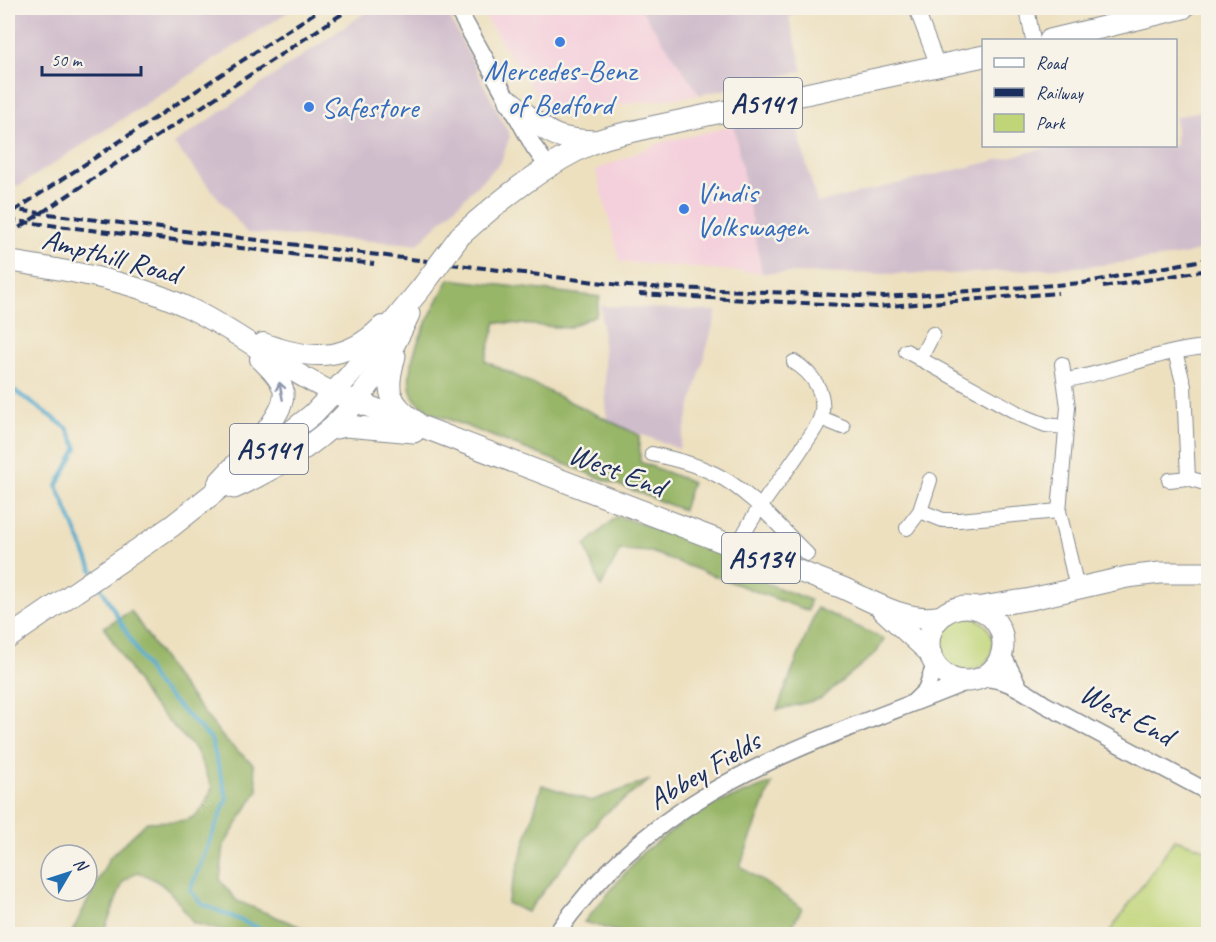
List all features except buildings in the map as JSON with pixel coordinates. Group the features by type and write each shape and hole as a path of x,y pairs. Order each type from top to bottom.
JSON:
{"main road":[{"path":"1054,39 1183,8"},
{"name":"A5141","path":"8,638 122,562 313,414 334,393 422,287 460,236 500,200 549,168 598,141 651,127 982,56"},
{"path":"510,101 543,130 559,137 598,141"},
{"name":"Ampthill Road","path":"8,261 123,284 186,306 230,330 300,376 334,393"},
{"path":"201,503 296,455 331,429 374,379 422,287"},
{"name":"Ampthill Road","path":"230,330 294,354 324,356 358,346 368,340 422,287"},
{"path":"403,327 388,386 396,408 433,432"},
{"path":"201,503 276,418 284,398 277,377 230,330"},
{"name":"West End","path":"334,393 355,403 843,588 878,605 921,618 942,616"},
{"path":"331,429 346,426 433,432"},
{"name":"A5134","path":"942,616 962,607 976,608 1031,600 1077,588 1146,575 1209,573"},
{"name":"A5134","path":"933,659 949,677 973,680 993,668 1009,618 1031,600"},
{"name":"West End","path":"878,605 933,659"},
{"path":"976,608 989,615 1001,644"},
{"path":"933,659 930,634 942,616"}],"street":[{"path":"457,8 534,147 549,168"},
{"path":"916,8 938,66"},
{"path":"1027,8 1033,39"},
{"path":"920,358 933,334"},
{"path":"1066,380 1101,374 1175,352 1209,347"},
{"path":"906,351 1023,416 1046,425 1065,428"},
{"path":"1175,352 1184,386 1188,478"},
{"path":"738,549 759,509 782,480 821,418 822,405 815,381 806,370 794,362"},
{"path":"1062,364 1068,407 1059,511 1077,588"},
{"path":"821,418 843,427"},
{"path":"652,454 685,462 716,475 738,489 807,554"},
{"path":"1169,480 1188,478 1208,484"},
{"path":"907,528 920,511 930,480"},
{"path":"920,511 943,520 959,520 1059,511"},
{"name":"West End","path":"1001,644 1019,687"},
{"path":"915,702 926,690 933,659"},
{"name":"West End","path":"973,680 994,678 1019,687 1044,704 1209,792"},
{"name":"Abbey Fields","path":"556,934 583,899 624,856 658,826 707,793 767,761 973,680"}],"shaded area":[{"path":"8,8 294,8 19,186 8,184"},
{"path":"372,8 445,8 510,136 501,162 418,244 247,233 174,144"},
{"path":"479,8 640,8 700,95 561,112 537,96"},
{"path":"640,8 802,8 789,18 803,71 700,95"},
{"path":"1208,109 1208,248 1184,255 1094,266 950,274 762,273 734,126 793,113 817,203 1052,147 1177,147 1177,117"},
{"path":"734,126 762,273 620,262 596,170 663,142"},
{"path":"601,306 717,311 679,449 607,421"}],"green space":[{"path":"449,279 600,297 596,315 568,328 496,322 485,361 639,435 640,462 692,482 683,510 430,412 418,403 413,396 410,384 410,369 414,353"},
{"path":"617,516 720,550 727,568 810,600 808,611 651,552 620,550 601,587 585,545"},
{"path":"817,608 884,639 877,652 820,699 777,710"},
{"path":"131,611 176,678 226,741 253,764 258,790 224,845 220,880 237,901 318,934 235,934 193,923 170,892 156,881 137,872 123,882 103,934 71,934 87,903 99,903 99,879 110,857 147,822 180,821 195,816 202,809 212,787 196,750 149,701 104,627"},
{"path":"966,617 976,619 985,625 991,634 993,644 991,654 985,663 976,669 966,671 956,669 947,663 941,654 939,644 941,634 947,625 956,619"},
{"path":"650,780 602,816 527,912 507,903 542,785 591,801"},
{"path":"772,783 740,866 802,908 788,934 626,934 584,922 642,853 702,809"},
{"path":"1175,839 1208,850 1208,934 1108,934"}],"waterway":[{"path":"8,386 67,428 77,448 57,486 93,572"},
{"path":"99,584 156,684 211,739 227,798 190,890 202,904 273,934"}],"railway":[{"path":"14,211 322,8"},
{"path":"8,235 351,8"},
{"path":"8,209 628,286 884,297 1083,283 1208,259"},
{"path":"8,220 374,264"},
{"path":"1103,287 1208,270"},
{"path":"639,294 876,307 1058,293"}],"place":[{"name":"Mercedes-Benz of Bedford","path":"560,42"},
{"name":"Safestore","path":"309,107"},
{"name":"Vindis Volkswagen","path":"684,209"}]}
